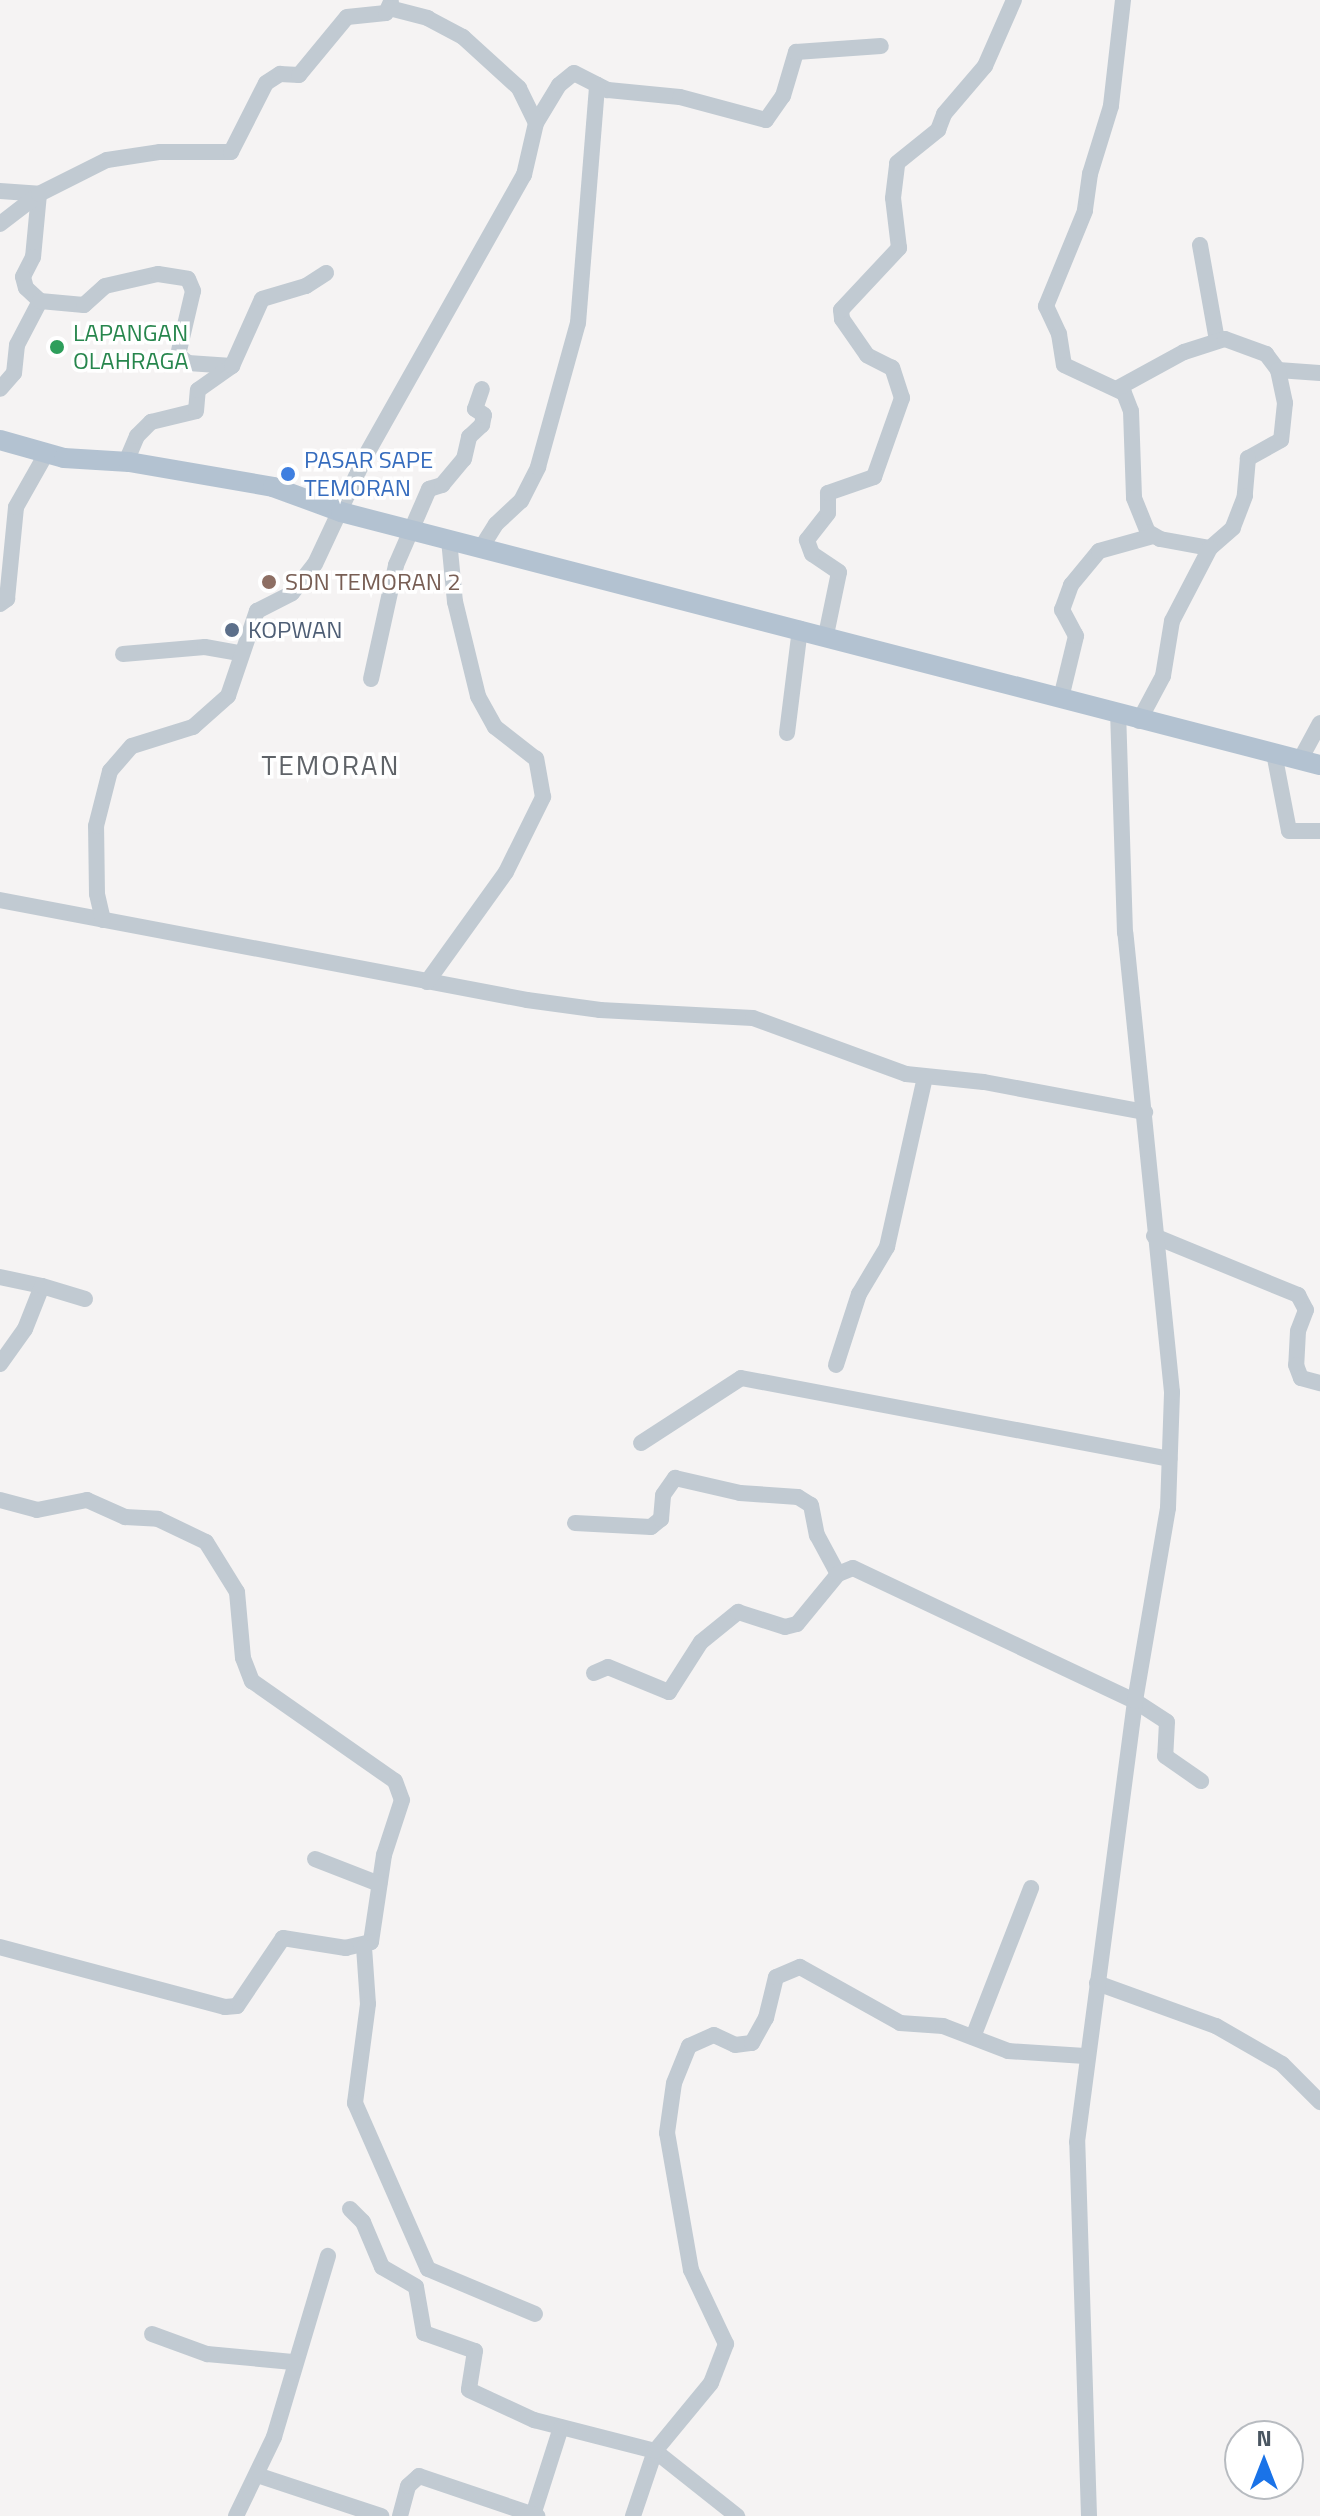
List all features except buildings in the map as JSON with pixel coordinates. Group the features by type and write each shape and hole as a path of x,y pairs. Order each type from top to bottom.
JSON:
{"main road":[{"path":"0,440 46,454 126,462 249,481 341,512 826,635 1139,721 1320,765"}],"street":[{"path":"826,635 839,572 812,554 807,540 828,513 828,493 874,477 902,398 892,368 867,355 842,319 841,310 899,248 894,218 897,163 938,130 944,114 985,66 1014,0"},
{"path":"1123,0 1111,106 1090,174 1085,211 1046,299 1064,365 1118,388 1131,411 1136,507 1153,536"},
{"path":"0,224 39,194 117,157 231,152 266,83 280,74 299,75 347,17 379,16 390,4 441,24 486,53 519,88 536,123"},
{"path":"103,920 97,894 96,826 110,771 132,746 183,732 215,711 228,696 239,653 257,611 287,596 306,579 366,455 524,175 536,123 568,76 581,75 597,85 680,97 766,120 783,96 796,52 881,46"},
{"path":"481,548 496,524 521,501 538,467 578,323 597,85"},
{"path":"0,191 39,194"},
{"path":"39,194 33,257 23,277 26,288 40,301 84,305 105,286 158,274 188,279 193,291 178,355 188,363 232,366"},
{"path":"1200,245 1217,340"},
{"path":"126,462 143,429 165,416 196,411 201,385 232,366 262,299 296,290 326,273"},
{"path":"0,389 14,373 17,345 40,301"},
{"path":"1118,388 1217,340 1255,347 1278,370 1285,403 1281,440 1248,458 1236,520 1210,548 1172,621 1163,676 1139,721"},
{"path":"1278,370 1320,373"},
{"path":"371,679 381,617 410,530 429,489 450,476 464,459 469,437 482,425 484,415 475,409 482,389"},
{"path":"0,604 7,599 16,507 46,454"},
{"path":"1061,698 1076,636 1062,610 1071,585 1099,551 1153,536 1210,548"},
{"path":"427,982 506,872 535,821 544,786 536,759 495,727 478,696 455,602 449,540"},
{"path":"787,733 800,629"},
{"path":"123,654 205,647 239,653"},
{"path":"1089,2516 1076,2191 1085,2056 1135,1701 1168,1508 1171,1344 1154,1236 1145,1112 1125,933 1118,715"},
{"path":"1300,760 1320,723"},
{"path":"1274,753 1289,831 1320,831"},
{"path":"0,900 427,982 587,1009 753,1018 867,1063 925,1077 984,1082 1145,1112"},
{"path":"836,1365 859,1294 887,1247 925,1077"},
{"path":"1154,1236 1298,1295 1306,1310 1298,1331 1296,1365 1301,1378 1320,1383"},
{"path":"0,1277 85,1299"},
{"path":"0,1364 25,1329 42,1286"},
{"path":"641,1443 741,1378 1169,1459"},
{"path":"575,1523 651,1527 661,1519 663,1495 675,1478 740,1493 798,1497 811,1505 824,1551 838,1574"},
{"path":"0,1500 37,1510 87,1500 125,1517 158,1519 206,1542 237,1592 243,1658 252,1681 401,1787 402,1800 379,1884 376,1930 364,1947 368,2004 355,2103 428,2269 535,2314"},
{"path":"594,1673 608,1667 669,1692 701,1642 738,1612 785,1627 797,1624 838,1574 853,1568 867,1571 1135,1701 1167,1722 1165,1756 1201,1781"},
{"path":"315,1859 379,1884"},
{"path":"973,2037 1031,1888"},
{"path":"0,1947 231,2008 248,1994 283,1938 364,1947"},
{"path":"633,2516 655,2451 711,2383 726,2344 691,2270 667,2133 674,2083 689,2046 714,2035 735,2045 752,2043 766,2018 776,1977 800,1967 900,2023 943,2026 1008,2051 1085,2056"},
{"path":"1097,1983 1216,2026 1282,2064 1320,2102"},
{"path":"350,2209 363,2222 382,2267 416,2287 424,2333 475,2351 469,2390 561,2427 655,2451 737,2516"},
{"path":"236,2516 274,2437 293,2362 328,2256"},
{"path":"152,2334 207,2354 293,2362"},
{"path":"400,2516 408,2486 419,2476 535,2515 561,2427"},
{"path":"257,2475 381,2516"}],"place":[{"name":"LAPANGAN OLAHRAGA","path":"57,347"},
{"name":"PASAR SAPE TEMORAN","path":"288,474"},
{"name":"SDN TEMORAN 2","path":"269,582"},
{"name":"KOPWAN","path":"232,630"}],"district":[{"name":"TEMORAN","path":"331,765"}]}
